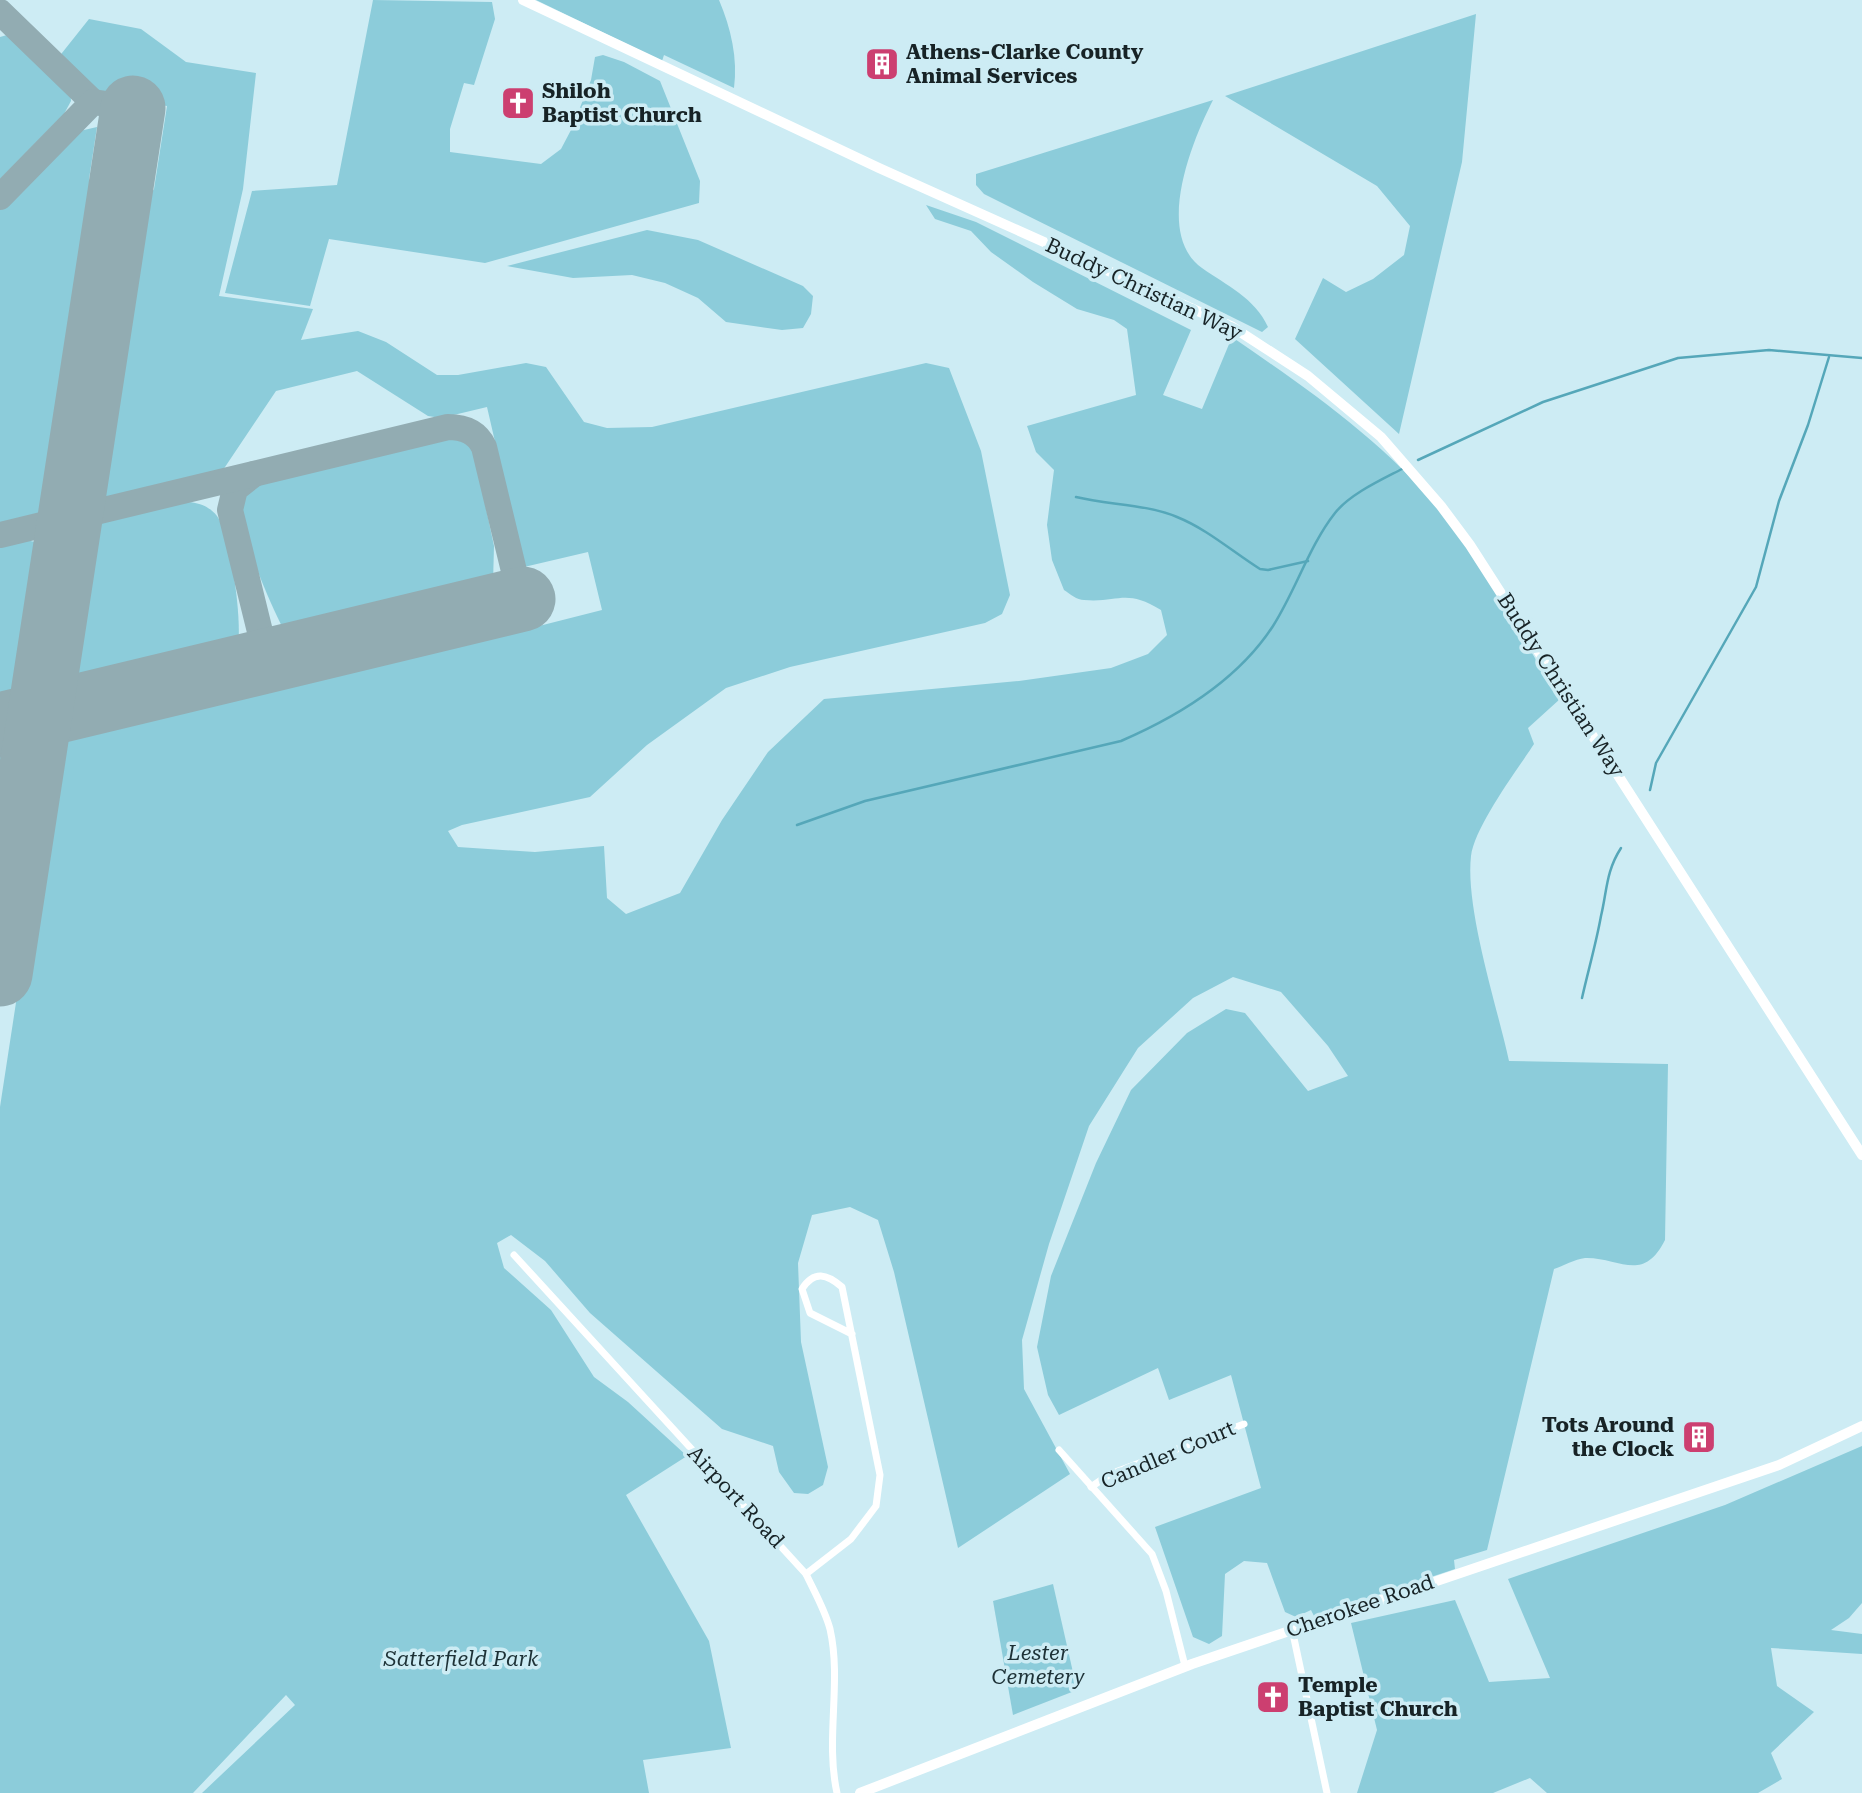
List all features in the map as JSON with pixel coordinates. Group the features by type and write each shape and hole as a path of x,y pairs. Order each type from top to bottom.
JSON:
{"street":[{"name":"Buddy Christian Way","path":"523,0 879,168 1231,326 1308,376 1344,404 1411,470 1470,545 1862,1155"},
{"name":"Airport Road","path":"514,1255 806,1574 829,1627 833,1652 832,1729 837,1793"},
{"path":"806,1574 851,1539 876,1506 880,1475 852,1335 842,1287 831,1277 820,1274 808,1279 802,1289 810,1313 852,1335"},
{"name":"Candler Court","path":"1091,1487 1110,1474 1244,1424"},
{"name":"Cherokee Road","path":"860,1793 1185,1666 1770,1469 1812,1453 1862,1426"},
{"path":"1059,1450 1152,1554 1166,1591 1185,1666"},
{"path":"1292,1629 1327,1793"}],"green space":[{"path":"373,0 492,2 495,19 474,85 464,83 450,129 450,152 541,164 561,149 591,80 595,57 603,55 624,62 660,81 700,181 699,203 485,263 329,239 310,306 225,293 252,191 337,185"},
{"path":"536,0 719,0 732,44 734,88 664,55 662,61"},
{"path":"1476,14 1462,162 1399,434 1295,339 1323,278 1346,292 1373,279 1404,255 1410,226 1377,186 1225,96"},
{"name":"Satterfield Park","path":"89,19 141,29 186,62 256,73 243,189 219,296 313,309 301,340 358,331 386,342 437,375 458,375 526,363 546,367 584,422 607,428 652,427 926,363 949,368 981,451 1010,595 1002,614 985,623 790,667 726,688 647,745 590,797 462,825 448,831 458,847 535,852 604,846 607,898 626,914 680,893 722,820 768,752 824,699 1019,681 1111,668 1148,654 1167,635 1161,610 1149,603 1130,598 1081,600 1064,590 1052,560 1047,525 1054,470 1036,452 1027,426 1136,395 1127,329 1114,320 1077,309 1033,282 991,252 971,231 935,219 926,205 976,222 1191,330 1163,395 1202,409 1232,337 1322,400 1378,447 1430,498 1481,568 1560,699 1528,728 1534,744 1488,814 1471,856 1470,878 1477,930 1509,1061 1668,1064 1665,1240 1657,1253 1639,1265 1585,1258 1554,1269 1487,1550 1454,1560 1455,1569 1314,1616 1311,1610 1296,1617 1285,1612 1267,1563 1244,1561 1225,1574 1222,1636 1209,1644 1193,1637 1155,1527 1261,1488 1231,1375 1169,1400 1158,1368 1059,1415 1048,1395 1037,1347 1051,1276 1096,1163 1131,1090 1187,1033 1226,1009 1245,1013 1308,1091 1348,1076 1328,1046 1281,992 1233,977 1193,998 1138,1048 1089,1126 1049,1244 1022,1340 1024,1389 1070,1474 958,1548 894,1272 878,1220 850,1207 812,1215 798,1263 801,1342 828,1467 823,1485 808,1494 794,1493 779,1472 773,1446 722,1429 590,1313 545,1261 511,1235 497,1243 504,1268 551,1310 594,1377 628,1402 687,1456 626,1495 709,1641 731,1748 643,1760 649,1793 202,1793 295,1705 286,1695 193,1793 0,1793 0,1107 57,735 537,619 539,626 602,610 588,552 524,567 487,407 441,418 428,416 357,371 276,391 223,470 105,500 95,497 139,214 154,189 167,106 97,95 58,58"},
{"path":"7,35 31,48 56,72 68,87 71,101 64,114 0,179 0,37"},
{"path":"1213,100 1188,162 1179,211 1181,233 1188,253 1202,268 1256,308 1268,327 1262,332 984,194 976,185 976,174"},
{"path":"97,127 89,179 97,201 51,505 45,514 0,524 0,205 71,133"},
{"path":"647,230 698,240 803,286 813,296 811,314 803,328 782,330 726,322 698,298 665,283 632,275 573,278 507,266"},
{"path":"450,438 466,441 475,456 494,546 493,583 286,634 264,588 249,547 241,512 241,500 245,493 256,485"},
{"path":"188,502 211,510 222,526 234,578 238,645 65,688 90,526"},
{"path":"26,540 43,548 18,699 0,703 0,546"},
{"path":"11,748 0,818 0,750"},
{"path":"1862,1446 1862,1603 1849,1618 1831,1630 1862,1634 1862,1654 1771,1648 1777,1686 1814,1712 1771,1753 1782,1779 1758,1793 1547,1793 1530,1778 1493,1793 1357,1793 1377,1730 1351,1623 1455,1600 1489,1682 1550,1678 1508,1579 1725,1505"},
{"name":"Lester Cemetery","path":"1053,1584 1077,1690 1013,1715 993,1601"}],"waterway":[{"path":"1418,460 1543,402 1678,358 1769,350 1862,358"},
{"path":"1650,790 1656,763 1756,587 1779,501 1808,425 1829,357"},
{"path":"797,825 865,801 1121,741 1185,708 1225,680 1259,645 1281,612 1326,526 1341,506 1402,469"},
{"path":"1076,497 1153,510 1177,517 1209,534 1260,569 1268,570 1308,561"},
{"path":"1582,998 1610,873 1621,848"}],"taxiway":[{"path":"0,12 93,102"},
{"path":"0,197 93,102 133,108"},
{"path":"0,535 454,427 474,434 484,447 521,600"},
{"path":"254,474 235,489 230,510 267,660"}],"runway":[{"path":"0,974 133,108"},
{"path":"0,725 523,599"}],"place":[{"name":"Athens-Clarke County Animal Services","path":"882,64"},
{"name":"Shiloh Baptist Church","path":"518,103"},
{"name":"Tots Around the Clock","path":"1699,1437"},
{"name":"Temple Baptist Church","path":"1273,1697"}]}
